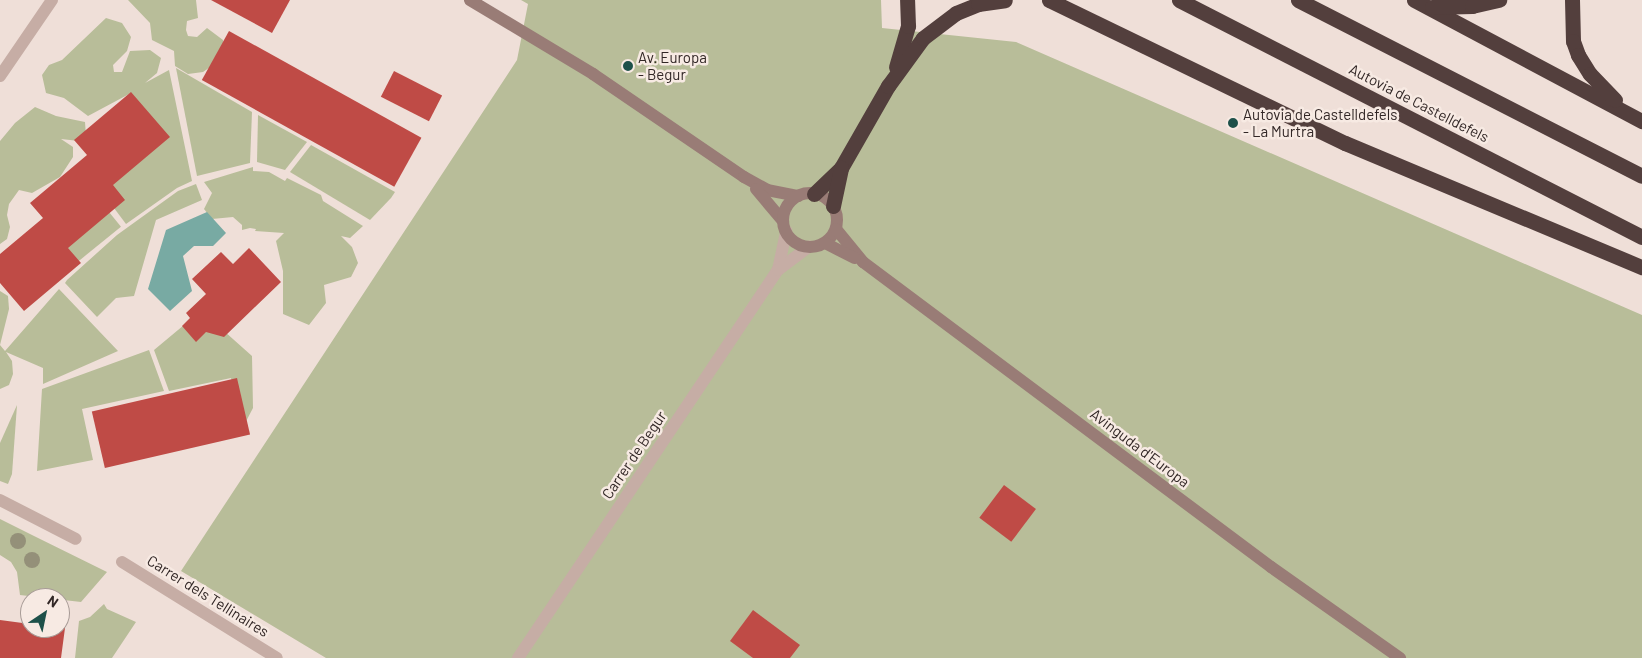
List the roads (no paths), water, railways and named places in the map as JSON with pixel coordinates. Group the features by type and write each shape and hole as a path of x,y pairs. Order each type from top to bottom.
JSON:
{"highway":[{"path":"888,86 908,26 907,0"},
{"path":"833,206 842,168 888,86 923,38 941,24 978,4 1005,0"},
{"path":"1049,0 1345,143 1642,267"},
{"name":"Autovia de Castelldefels","path":"1179,0 1642,237"},
{"path":"1298,0 1642,176"},
{"path":"1421,3 1472,6 1499,0"},
{"path":"1572,0 1573,41 1578,55 1606,92 1639,119"},
{"path":"1421,3 1639,119"},
{"path":"814,194 842,168"}],"street":[{"path":"0,76 52,0"},
{"path":"470,0 593,74 744,177 767,190 798,196 814,194 824,197 833,206 836,229 825,243 809,248 795,243 784,226 744,177"},
{"path":"784,226 788,206 798,196"},
{"name":"Carrer de Begur","path":"778,270 784,226"},
{"name":"Avinguda d'Europa","path":"836,229 863,262"},
{"name":"Avinguda d'Europa","path":"825,243 863,262 1271,567 1400,658"},
{"name":"Carrer de Begur","path":"518,658 778,270 809,248"},
{"path":"0,500 76,539"},
{"name":"Carrer dels Tellinaires","path":"122,562 277,658"}],"water":[{"path":"207,212 226,233 213,246 194,246 183,256 192,291 170,311 148,289 166,230"}],"place":[{"name":"Av. Europa - Begur","path":"628,66"},
{"name":"Autovia de Castelldefels - La Murtra","path":"1233,123"}]}
